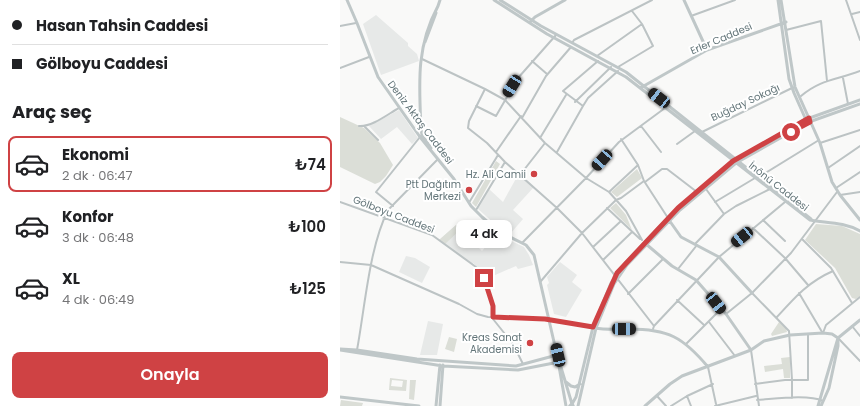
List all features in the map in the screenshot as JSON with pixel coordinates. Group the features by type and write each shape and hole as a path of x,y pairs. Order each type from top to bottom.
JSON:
{"street":[{"name":"Deniz Aktaş Caddesi","path":"346,0 357,23 369,57 382,84 420,137 432,150 476,210 498,231 523,242"},
{"path":"432,150 422,135 420,116 420,59 422,49 432,28 440,0"},
{"path":"494,0 505,5 556,37 618,69 702,132 736,161"},
{"path":"500,0 505,5"},
{"path":"505,5 510,0"},
{"path":"532,21 535,17 565,0"},
{"path":"496,152 521,117 547,74 572,45 574,40 652,0"},
{"path":"684,0 707,50"},
{"path":"691,16 735,0"},
{"path":"780,0 784,23 787,65 793,87 819,141 837,192 860,220"},
{"path":"846,0 860,40"},
{"path":"557,152 588,98 618,69 653,46 642,24 632,11"},
{"path":"852,14 860,12"},
{"path":"519,14 532,21 540,28"},
{"path":"786,30 821,21 828,81"},
{"path":"340,26 357,23"},
{"path":"784,23 793,87"},
{"name":"Erler Caddesi","path":"642,87 707,50 784,23"},
{"path":"583,106 575,102 563,91 599,58 642,24"},
{"path":"476,106 496,116 518,78 532,61 556,37"},
{"path":"340,68 369,57"},
{"path":"599,58 611,67 618,69"},
{"path":"420,59 485,89 505,100 531,130 545,143 586,178 609,192 626,211 644,242"},
{"path":"532,61 547,74"},
{"path":"575,102 611,67"},
{"path":"801,96 811,88 860,71"},
{"path":"843,78 848,104"},
{"name":"Buğday Sokağı","path":"702,132 793,87"},
{"path":"485,89 467,126 557,208 582,233 653,328"},
{"path":"540,138 567,94"},
{"path":"669,220 697,192 736,161 808,120 860,100"},
{"path":"808,120 860,104"},
{"path":"566,406 558,355 534,255 523,242 586,178 621,139 641,126 666,106"},
{"name":"İnönü Caddesi","path":"666,106 695,131 759,177 814,221"},
{"path":"360,126 364,126 399,108"},
{"path":"411,124 418,125 420,116"},
{"path":"364,126 378,140"},
{"path":"641,126 661,152"},
{"path":"759,177 819,141 860,130"},
{"path":"677,144 695,131"},
{"path":"393,206 376,192 420,137"},
{"path":"621,139 638,165 644,182 681,237 719,257 787,327 790,335 792,398"},
{"path":"520,175 545,143"},
{"path":"828,168 860,146"},
{"path":"470,201 498,155"},
{"path":"357,352 372,265 384,219 393,206 438,159"},
{"path":"572,405 580,384 595,328 616,278 644,242 736,161"},
{"name":"İnönü Caddesi","path":"736,161 786,202 810,220 814,221"},
{"path":"476,210 505,162"},
{"path":"609,192 638,165"},
{"path":"540,282 582,233 616,200 662,169 667,169 697,192"},
{"path":"726,314 752,292 785,258 802,239 837,192 860,172"},
{"path":"715,202 755,178"},
{"path":"706,189 724,214"},
{"path":"677,270 696,244 724,214 736,206 770,189"},
{"path":"837,192 860,192"},
{"name":"Gölboyu Caddesi","path":"340,202 432,235 476,267 484,278 493,306 493,317"},
{"path":"653,328 677,300 719,257 786,202"},
{"path":"608,208 632,232 663,259 677,270 696,280 726,314 751,350 754,384 759,406"},
{"path":"763,220 785,241"},
{"path":"593,247 621,221"},
{"path":"814,221 839,223 853,227 860,231"},
{"path":"753,228 785,258 808,285"},
{"path":"603,260 632,232"},
{"path":"802,239 833,271 852,303"},
{"path":"628,294 663,259"},
{"path":"340,262 372,265 477,314 493,317 549,320 595,328 653,328 667,332 686,344 708,367 713,384 716,405 756,396"},
{"path":"777,317 808,285 833,271"},
{"path":"799,293 823,333"},
{"path":"823,333 826,326 860,297"},
{"path":"677,300 704,325"},
{"path":"686,344 721,309"},
{"path":"493,317 495,322 513,344 525,369"},
{"path":"821,406 830,382 838,346 838,338 860,320"},
{"path":"709,322 735,356"},
{"path":"852,326 860,336"},
{"path":"578,406 595,328"},
{"path":"645,406 670,384 682,376 751,350 764,341 790,335 823,333 832,334 838,338 860,361"},
{"path":"754,384 808,380 808,334"},
{"path":"340,350 442,362 524,365 529,361 558,355"},
{"path":"357,352 442,365 518,370 559,362"},
{"path":"440,406 442,362"},
{"path":"559,362 566,381 572,405"},
{"path":"436,406 442,365"},
{"path":"566,381 571,386 575,387 580,384"},
{"path":"671,406 687,396 713,384"},
{"path":"657,396 666,406"},
{"path":"687,396 691,406"},
{"path":"340,397 388,405 419,406"},
{"path":"757,400 792,398 822,401"},
{"path":"818,406 822,401"}],"shaded area":[{"path":"376,15 408,43 408,46 417,54 419,61 381,75 363,24"},
{"path":"399,110 418,138 412,144 397,127 381,139 369,126"},
{"path":"340,117 364,128 380,143 393,165 380,182 375,184 340,167"},
{"path":"496,161 500,164 476,207 472,203"},
{"path":"637,169 642,178 617,197 611,192"},
{"path":"519,173 534,187 513,210 523,219 511,233 497,226 477,208 489,189 503,202"},
{"path":"616,203 626,215 632,230 610,208"},
{"path":"816,224 842,226 860,234 860,296 856,299 852,298 835,268 805,240"},
{"path":"456,225 482,251 496,234 524,247 533,265 518,269 516,266 486,279 483,272 473,263 472,264 439,240"},
{"path":"456,225 460,230 445,244 439,240"},
{"path":"406,256 415,258 430,267 422,283 399,272"},
{"path":"560,262 577,275 572,282 582,290 566,317 554,314 547,285 549,283 547,277"},
{"path":"428,321 443,324 437,355 420,355"},
{"path":"779,322 786,328 787,332 772,336 771,334"},
{"path":"449,337 457,339 454,352 445,349"},
{"path":"790,357 790,378 784,378 783,369 765,372 764,366 782,364 781,358"},
{"path":"390,378 407,380 406,391 389,390","holes":["392,380 403,381 402,387 391,386"]},
{"path":"410,380 416,380 414,400 409,399"},
{"path":"341,400 363,403 362,406 340,406"}],"place":[{"name":"Hz. Ali Camii","path":"534,174"},
{"name":"Ptt Dağıtım Merkezi","path":"469,190"},
{"name":"Kreas Sanat Akademisi","path":"530,343"}],"route":[{"path":"484,278 493,306 493,317 545,319 593,327 611,283 617,273 678,208 733,161 799,122 809,118 810,122 791,132"}]}
